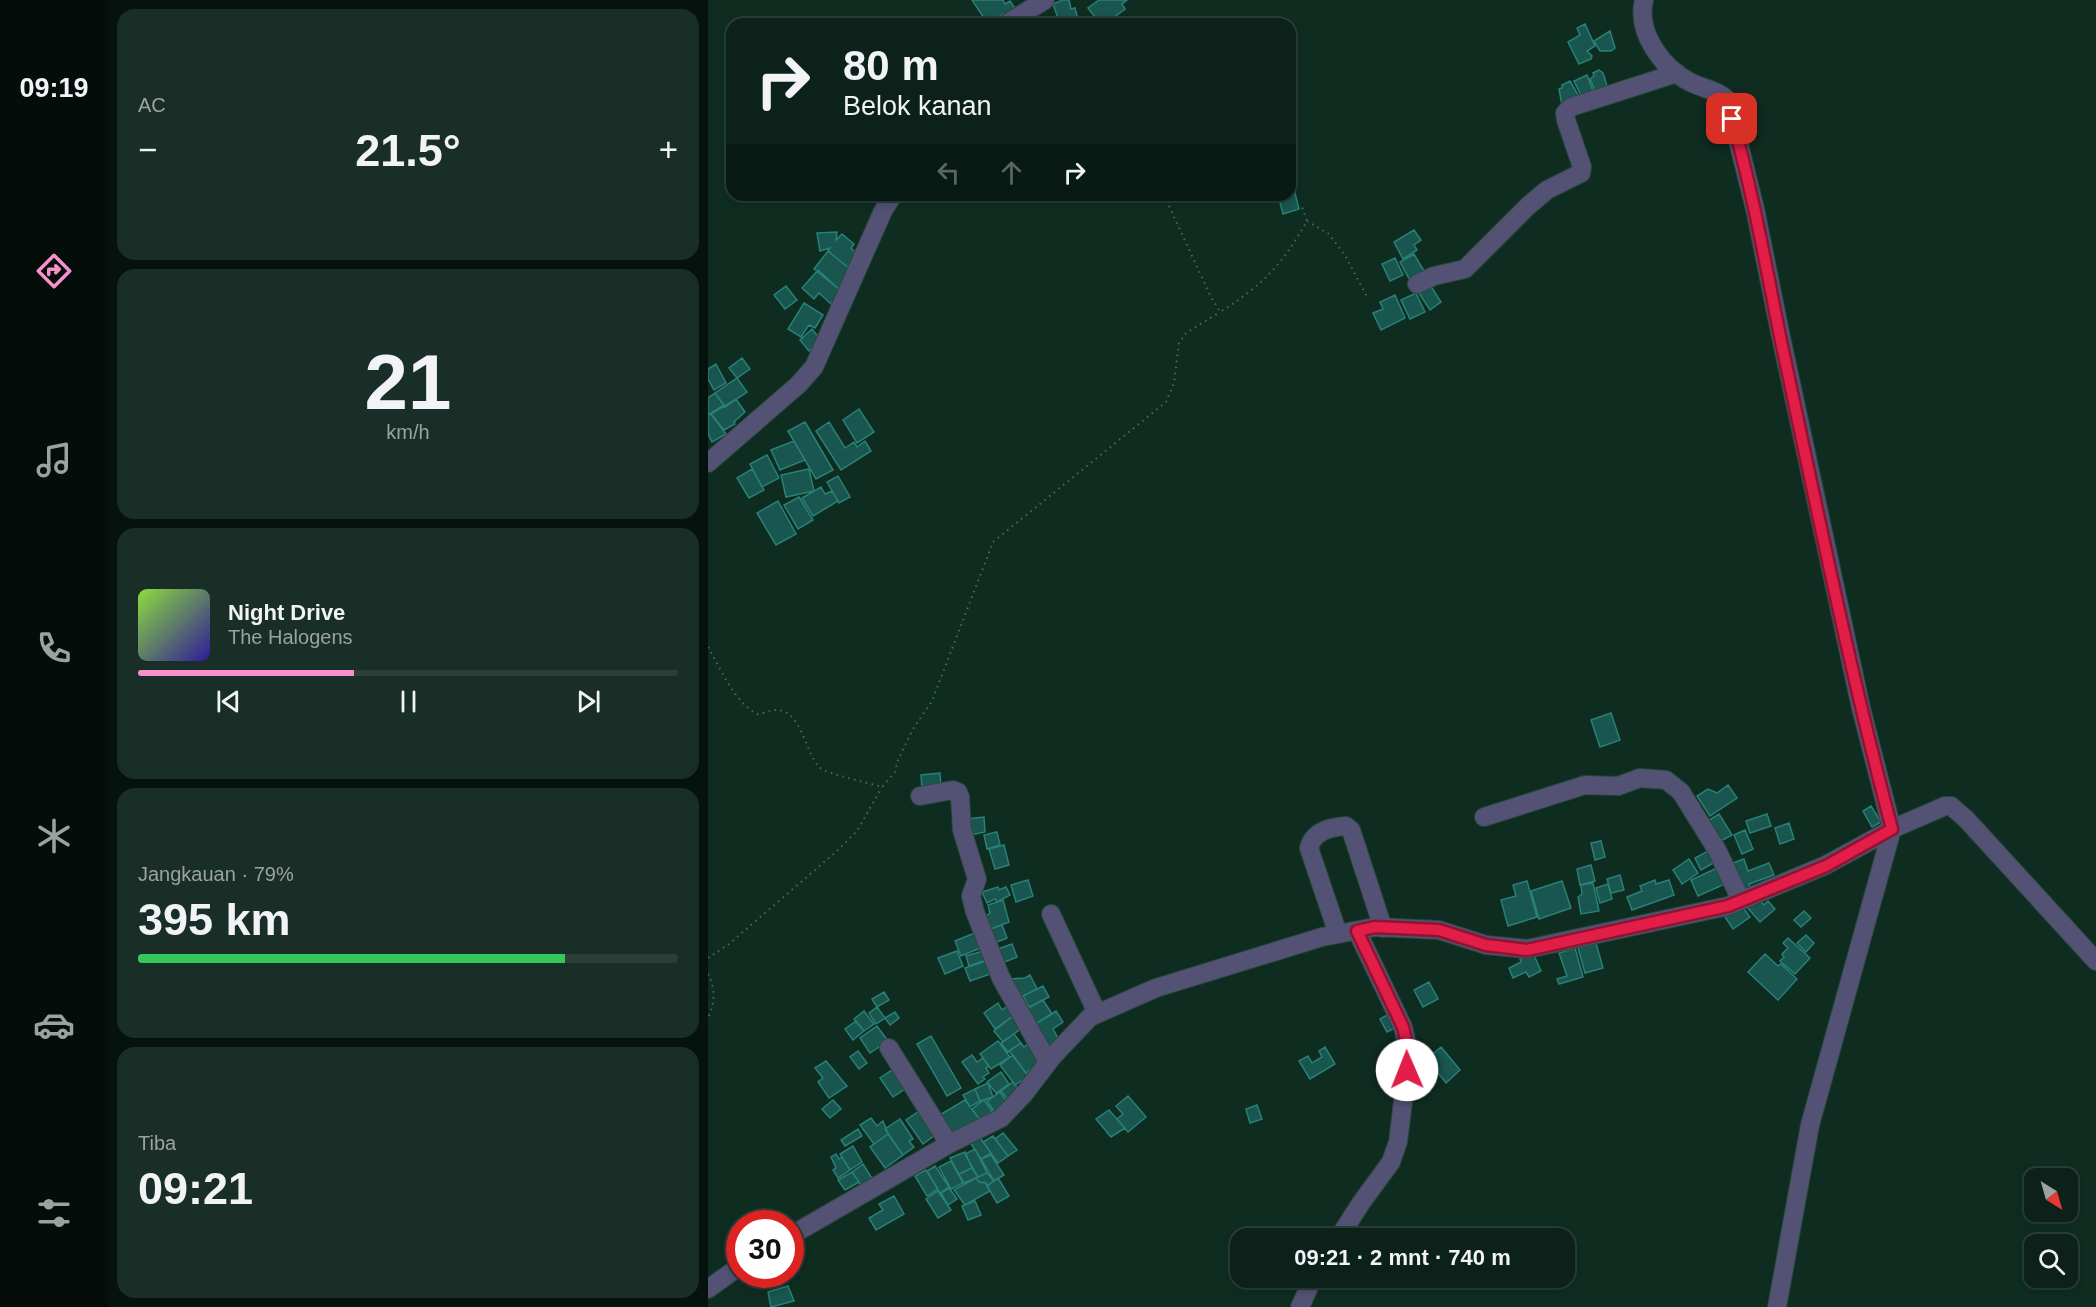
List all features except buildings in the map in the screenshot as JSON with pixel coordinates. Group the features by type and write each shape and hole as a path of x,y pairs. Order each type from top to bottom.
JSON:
{"street":[{"path":"1016,18 1046,0"},
{"path":"1644,0 1644,24 1649,40 1662,61 1689,82 1724,96 1728,102 1755,209 1780,338 1853,675 1892,829 1810,1125 1777,1307"},
{"path":"1417,284 1434,276 1465,268 1547,190 1581,173 1582,167 1566,120 1565,113 1571,107 1677,73"},
{"path":"708,463 798,385 814,367 889,201"},
{"path":"1484,817 1585,785 1618,786 1640,778 1666,780 1681,792 1717,850 1741,900"},
{"path":"920,796 952,790 958,792 962,830 977,879 971,896 975,912 1001,978 1048,1062"},
{"path":"804,1228 949,1144 1001,1118 1024,1094 1048,1062 1097,1012 1155,988 1322,937 1357,931 1383,928 1439,930 1486,945 1527,950 1728,906 1826,866 1892,829 1945,806 1951,806 1966,819 2096,961"},
{"path":"1338,934 1309,848 1315,836 1333,827 1346,826 1351,830 1383,928"},
{"path":"1051,914 1097,1012"},
{"path":"1345,1228 1360,1203 1391,1162 1398,1142 1409,1053 1403,1027 1357,931"},
{"path":"889,1048 949,1144"},
{"path":"708,1289 726,1276"},
{"path":"1300,1307 1309,1288"}],"path":[{"path":"1167,201 1220,312"},
{"path":"1302,207 1307,221 1329,234 1346,257 1367,297"},
{"path":"708,958 729,944 857,831 882,787 895,772 898,760 913,729 932,701 993,542 1166,402 1174,382 1179,343 1186,333 1248,294 1276,268 1294,244 1307,221"},
{"path":"708,647 736,694 750,710 757,714 775,710 788,713 796,721 810,754 821,769 882,787"},
{"path":"708,974 715,991 713,1006 708,1018"}],"route":[{"path":"1407,1070 1409,1053 1403,1027 1357,931 1375,927 1439,930 1486,945 1527,950 1728,906 1826,866 1892,829 1851,667 1780,338 1755,209 1732,119"}]}
